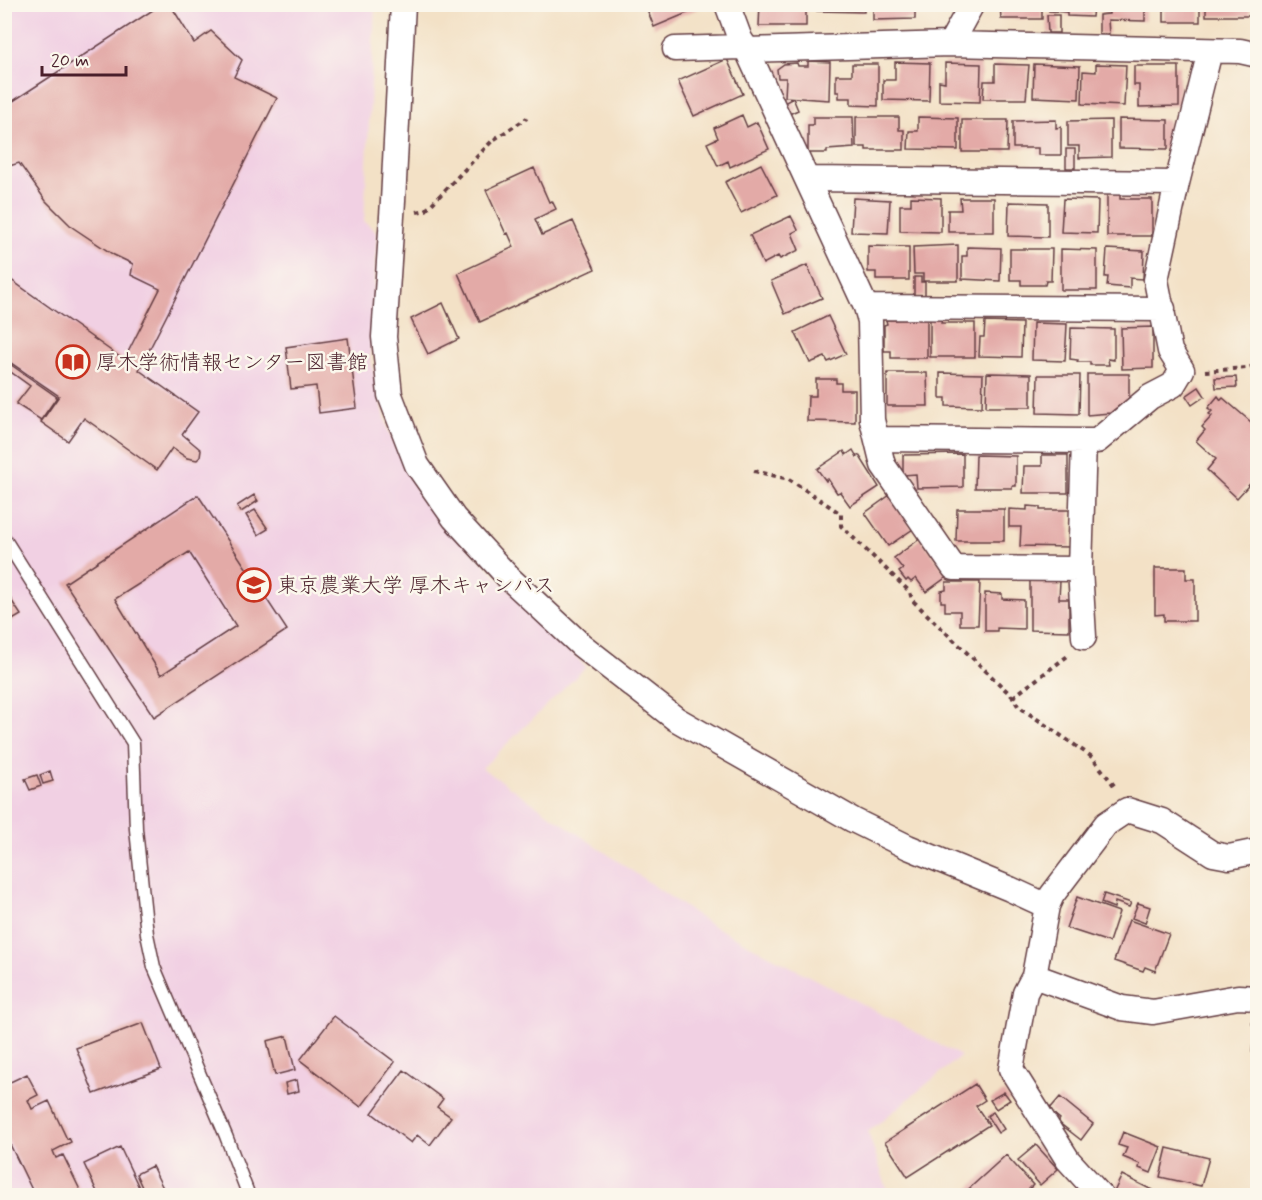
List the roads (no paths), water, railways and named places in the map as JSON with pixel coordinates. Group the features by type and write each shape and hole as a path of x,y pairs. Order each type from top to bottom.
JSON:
{"street":[{"path":"403,4 384,337 390,395 417,465 454,518 510,579 581,645 676,718 853,820 908,847 1047,906"},
{"path":"727,4 740,39 808,179 866,308 870,321 872,420 883,465 954,568 1080,569"},
{"path":"950,44 972,4"},
{"path":"675,48 741,47 747,50 950,44 1240,51 1257,55"},
{"path":"878,439 1097,441 1150,397 1173,385 1182,370 1170,351 1156,279 1210,51"},
{"path":"808,179 1177,183"},
{"path":"866,308 1163,309"},
{"path":"1084,441 1080,569 1084,637"},
{"path":"1101,1196 1068,1160 1011,1070 1025,993 1034,976 1047,906 1052,894 1106,824 1127,810 1162,821 1213,854 1229,857 1257,850"},
{"path":"1034,976 1122,1008 1153,1012 1238,997 1257,998"}],"lane":[{"path":"4,538 133,743 136,829 147,934 154,967 249,1196"}],"place":[{"name":"厚木学術情報センター図書館","path":"73,362"},
{"name":"東京農業大学 厚木キャンパス","path":"254,585"}]}
